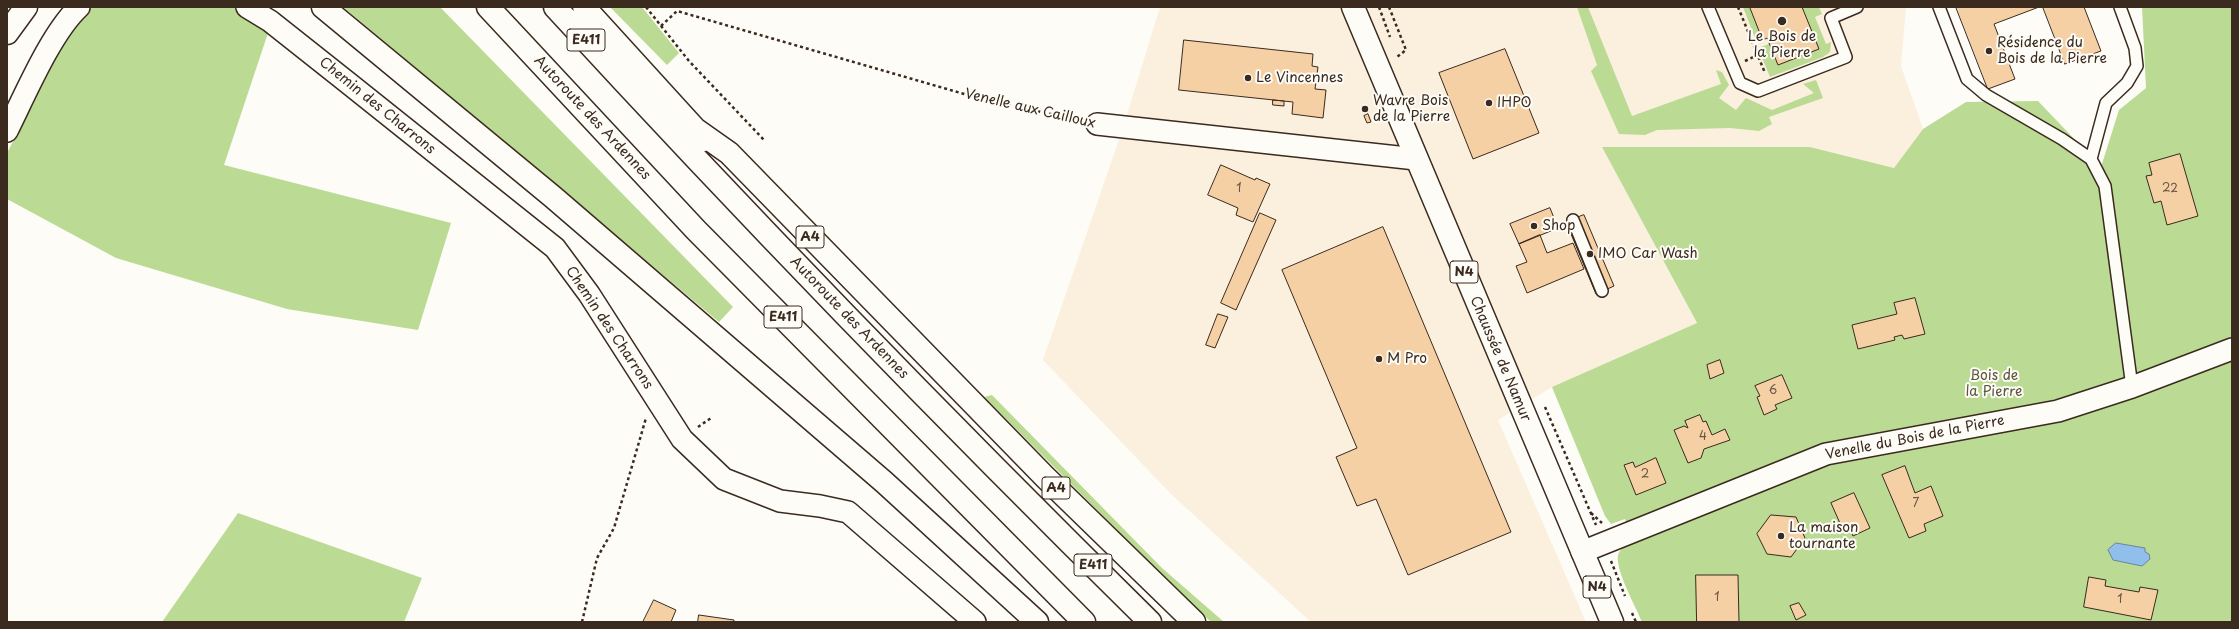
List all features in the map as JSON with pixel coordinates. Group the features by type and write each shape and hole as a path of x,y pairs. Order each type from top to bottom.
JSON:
{"main road":[{"path":"7,33 26,7"},
{"path":"323,7 553,197 878,476 1037,622"},
{"name":"Autoroute des Ardennes","path":"488,7 696,230 1084,622"},
{"name":"Autoroute des Ardennes","path":"555,7 755,221 1035,508 1150,622"},
{"path":"584,7 695,129 1002,446 1035,508"},
{"name":"Chaussée de Namur","path":"1353,7 1612,622"},
{"name":"A4","path":"695,129 729,153 1045,477 1194,622"}],"street":[{"path":"7,130 47,53 72,14 79,7"},
{"name":"Chemin des Charrons","path":"247,7 270,21 555,248 589,294 682,439 724,478 780,501 820,506 848,512 975,622"},
{"name":"Venelle aux Cailloux","path":"1097,124 1416,159"},
{"name":"Venelle du Bois de la Pierre","path":"1582,552 1826,454 2044,414 2132,387 2232,349"}],"lane":[{"path":"1708,7 1740,83 1758,91 1846,57 1831,18 1857,7"},
{"path":"1938,7 1967,79 1986,95 2062,139 2091,159 2105,186 2132,387"},
{"path":"2091,159 2106,102 2127,83 2137,66 2135,48 2120,7"},
{"path":"1572,220 1602,291"}],"path":[{"path":"646,7 690,61 765,141"},
{"path":"1379,7 1391,41"},
{"path":"1389,7 1406,50 1397,58 1395,52"},
{"path":"1738,7 1770,86"},
{"name":"Venelle aux Cailloux","path":"661,26 676,11 985,100 1097,124"},
{"path":"582,622 597,558 614,528 653,393"}],"shaded area":[{"path":"1160,7 1906,7 1901,66 1923,129 1894,168 1810,147 1603,148 1697,324 1552,387 1498,420 1586,622 1311,622 1171,494 1043,360 1122,131"}],"green space":[{"path":"91,7 233,7 269,30 224,165 451,223 418,330 287,309 116,258 7,199 7,153 68,35 87,9"},
{"path":"343,7 440,7 733,307 719,322"},
{"path":"610,7 642,7 679,53 667,65"},
{"path":"1577,7 1588,7 1632,116 1721,84 1716,70 1722,72 1729,85 1719,98 1736,110 1746,98 1772,110 1814,93 1803,84 1816,80 1823,98 1769,117 1772,124 1759,131 1730,128 1657,130 1645,135 1619,134 1591,71 1597,65"},
{"path":"1743,7 1750,7 1761,36 1755,38"},
{"path":"1802,7 1819,7 1822,14 1815,17 1826,44 1831,42 1830,52 1823,57 1770,77 1758,48 1769,44 1778,65 1818,49"},
{"name":"Bois de la Pierre","path":"2142,7 2232,7 2232,622 1642,622 1623,579 1618,562 1620,550 1633,540 1625,519 1611,524 1605,516 1552,387 1697,323 1602,147 1810,147 1894,168 1923,129 1966,102 2038,101 2101,167 2119,110 2146,88"},
{"path":"992,395 1162,568 1224,622 1211,622 1158,571 984,397"},
{"path":"238,513 422,578 404,622 162,622"}],"water":[{"path":"2116,543 2145,548 2145,552 2149,554 2150,559 2142,566 2113,560 2108,550"}],"building":[{"name":"Le Bois de la Pierre","path":"1750,7 1802,7 1819,49 1778,65 1767,38 1763,40"},
{"name":"Résidence du Bois de la Pierre","path":"1956,7 2039,7 1994,24 2015,79 1988,89"},
{"name":"Résidence du Bois de la Pierre","path":"2043,7 2084,7 2101,51 2065,64"},
{"name":"Le Vincennes","path":"1184,40 1313,54 1312,66 1318,67 1315,89 1326,90 1323,118 1292,114 1293,102 1179,90"},
{"name":"IHPO","path":"1505,49 1539,133 1473,159 1439,73"},
{"path":"1273,100 1284,101 1284,106 1273,105"},
{"path":"1368,114 1371,122 1367,123 1364,116"},
{"path":"2180,154 2198,216 2167,225 2161,201 2154,203 2146,176 2152,175 2149,163"},
{"path":"1221,165 1255,180 1256,178 1270,184 1253,222 1236,215 1238,208 1208,195"},
{"name":"Shop","path":"1550,208 1558,228 1519,244 1510,224"},
{"path":"1260,213 1276,220 1236,310 1221,303"},
{"name":"IMO Car Wash","path":"1584,215 1614,286 1596,294 1566,222"},
{"name":"M Pro","path":"1383,227 1511,532 1408,575 1376,499 1357,506 1336,457 1357,448 1282,270"},
{"path":"1540,235 1547,253 1573,243 1584,269 1527,293 1516,266 1527,262 1519,244"},
{"path":"1915,298 1925,334 1904,339 1902,335 1894,337 1895,340 1858,349 1852,325 1897,314 1894,303"},
{"path":"1218,314 1228,317 1215,348 1206,345"},
{"path":"1720,360 1724,373 1710,379 1707,365"},
{"path":"1782,375 1792,398 1775,405 1777,409 1764,415 1757,397 1760,396 1755,386"},
{"path":"1700,415 1703,422 1706,421 1712,435 1725,429 1730,440 1704,449 1701,458 1688,463 1674,430 1684,426 1688,428 1685,421"},
{"path":"1656,458 1666,483 1636,495 1624,465 1633,462 1635,467"},
{"path":"1905,466 1915,493 1931,486 1943,516 1924,524 1926,531 1909,538 1882,475"},
{"path":"1854,493 1870,528 1853,536 1849,527 1843,530 1831,503"},
{"name":"La maison tournante","path":"1771,515 1796,517 1805,538 1791,557 1767,554 1757,534"},
{"path":"1696,575 1738,575 1739,622 1697,622"},
{"path":"2089,577 2106,580 2105,586 2139,592 2140,587 2158,590 2151,620 2084,607"},
{"path":"654,600 676,610 671,622 643,622"},
{"path":"1799,603 1806,615 1796,620 1790,606"},
{"path":"699,615 734,620 734,622 698,622"}],"place":[{"name":"Le Bois de la Pierre","path":"1782,21"},
{"name":"Résidence du Bois de la Pierre","path":"1989,51"},
{"name":"Le Vincennes","path":"1248,78"},
{"name":"IHPO","path":"1489,103"},
{"name":"Wavre Bois de la Pierre","path":"1365,109"},
{"name":"Shop","path":"1534,226"},
{"name":"IMO Car Wash","path":"1590,254"},
{"name":"M Pro","path":"1379,359"},
{"name":"La maison tournante","path":"1781,536"}]}
